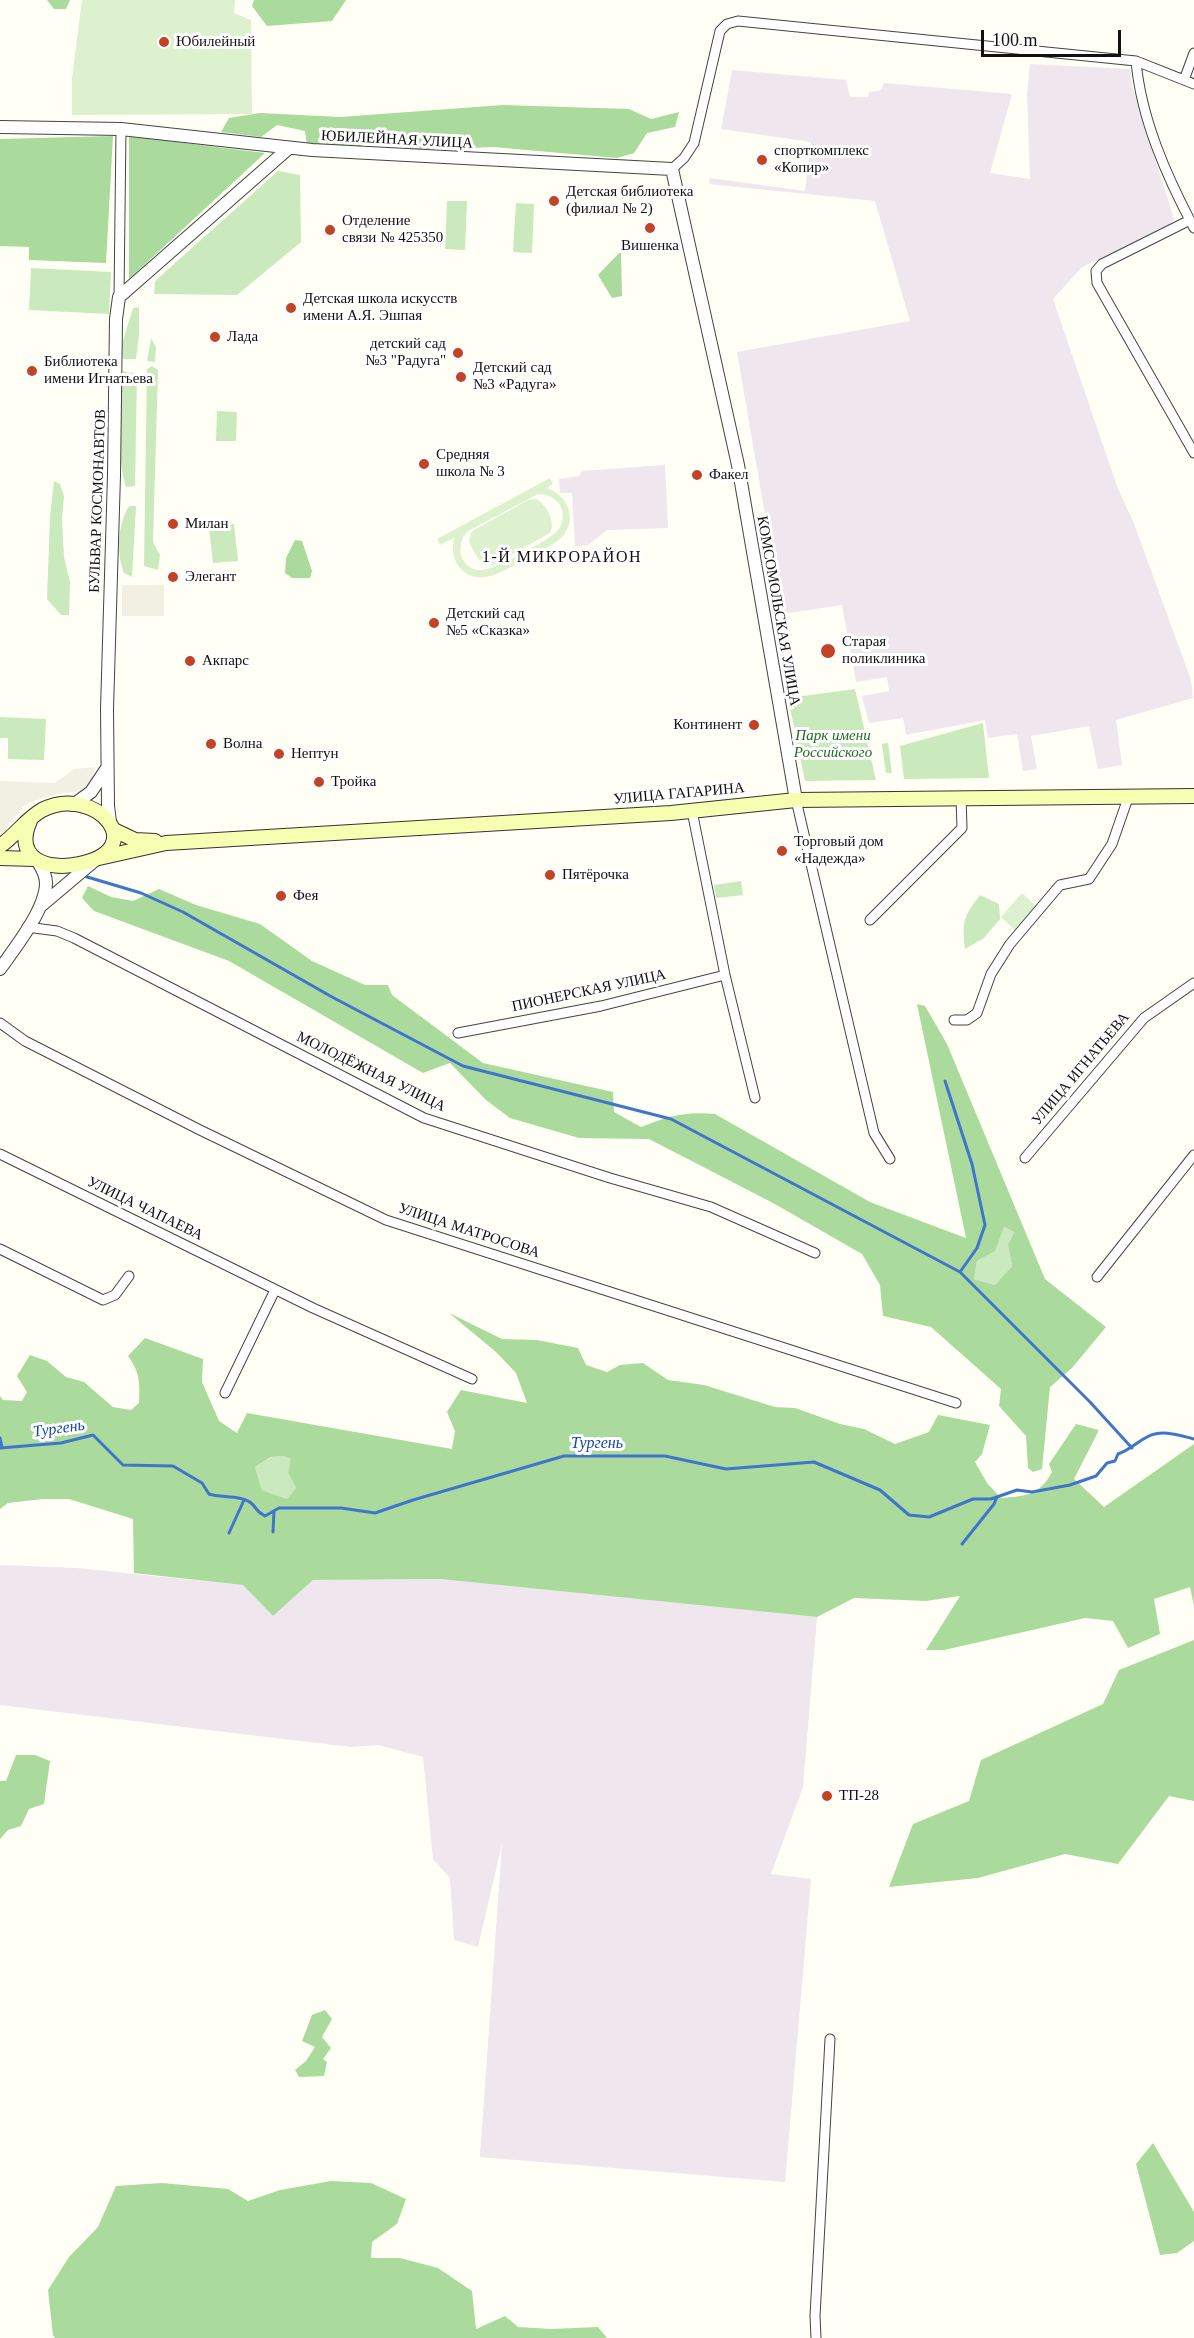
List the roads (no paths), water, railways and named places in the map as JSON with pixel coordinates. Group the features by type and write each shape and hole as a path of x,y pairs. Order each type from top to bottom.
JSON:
{"main road":[{"name":"УЛИЦА ГАГАРИНА","path":"112,826 135,840 166,843 692,811 796,800 1194,796"},
{"path":"0,846 13,837 35,815 50,807 73,805 91,807 112,826 115,836 111,846 96,859 62,866 36,860 0,858"},
{"path":"30,821 26,829 26,844 36,860"},
{"name":"УЛИЦА ГАГАРИНА","path":"96,859 166,843"}],"street":[{"path":"672,169 684,158 694,143 720,31 727,24 738,21 1136,61 1194,84"},
{"path":"1184,80 1194,53"},
{"path":"1136,61 1138,87 1154,135 1180,201 1192,224 1102,264 1096,271 1097,283 1194,453"},
{"name":"ЮБИЛЕЙНАЯ УЛИЦА","path":"0,127 121,129 290,148 672,169"},
{"name":"БУЛЬВАР КОСМОНАВТОВ","path":"112,826 107,766 121,129"},
{"path":"119,297 290,148"},
{"name":"КОМСОМОЛЬСКАЯ УЛИЦА","path":"672,169 738,465 796,800 874,1133 890,1159"},
{"path":"73,805 91,792 107,766"},
{"path":"870,920 962,828 961,797"},
{"path":"954,1020 968,1020 977,1013 991,974 1010,944 1060,885 1089,879 1116,837 1128,798"},
{"path":"692,811 725,975 755,1098"},
{"name":"УЛИЦА ГАГАРИНА","path":"39,908 96,859"},
{"name":"УЛИЦА ГАГАРИНА","path":"0,969 39,908 46,884 45,876 36,860"},
{"name":"МОЛОДЁЖНАЯ УЛИЦА","path":"27,927 57,931 74,938 424,1118 610,1178 711,1207 815,1253"},
{"name":"ПИОНЕРСКАЯ УЛИЦА","path":"458,1033 601,1006 725,975"},
{"name":"УЛИЦА ИГНАТЬЕВА","path":"1025,1158 1144,1018 1194,983"},
{"name":"УЛИЦА МАТРОСОВА","path":"0,1023 25,1041 190,1125 386,1220 956,1403"},
{"name":"УЛИЦА ЧАПАЕВА","path":"0,1154 276,1290 472,1379"},
{"path":"1098,1277 1194,1155"},
{"path":"0,1249 104,1300 115,1295 129,1276"},
{"path":"225,1393 276,1290"},
{"path":"816,2338 815,2316 830,2039"}],"waterway":[{"path":"84,876 141,893 183,912 332,997 463,1066 671,1119 960,1272 1090,1402 1132,1448"},
{"path":"945,1081 972,1164 985,1225 977,1248 960,1272"},
{"name":"Тургень","path":"0,1448 61,1443 93,1435 123,1465 173,1466 202,1483 209,1494 247,1500 265,1516 279,1508 341,1508 375,1513 564,1456 665,1456 726,1469 814,1462 880,1490 909,1515 929,1517 973,1499 991,1499 1017,1490 1032,1492 1070,1485 1096,1476 1107,1463 1115,1461 1118,1454 1158,1433 1194,1439"},
{"path":"0,1438 2,1447"},
{"path":"962,1544 997,1497"},
{"path":"229,1533 244,1500"},
{"path":"273,1532 274,1511"}],"place":[{"name":"Юбилейный","path":"164,42"},
{"name":"спорткомплекс «Копир»","path":"762,160"},
{"name":"Детская библиотека (филиал № 2)","path":"554,201"},
{"name":"Вишенка","path":"650,228"},
{"name":"Отделение связи № 425350","path":"330,230"},
{"name":"Детская школа искусств имени А.Я. Эшпая","path":"291,308"},
{"name":"Лада","path":"215,337"},
{"name":"детский сад №3 \"Радуга\"","path":"458,353"},
{"name":"Библиотека имени Игнатьева","path":"32,371"},
{"name":"Детский сад №3 «Радуга»","path":"461,377"},
{"name":"Средняя школа № 3","path":"424,464"},
{"name":"Факел","path":"697,475"},
{"name":"Милан","path":"173,524"},
{"name":"Элегант","path":"173,577"},
{"name":"Детский сад №5 «Сказка»","path":"434,623"},
{"name":"Старая поликлиника","path":"828,651"},
{"name":"Акпарс","path":"190,661"},
{"name":"Континент","path":"754,725"},
{"name":"Волна","path":"211,744"},
{"name":"Нептун","path":"279,754"},
{"name":"Тройка","path":"319,782"},
{"name":"Торговый дом «Надежда»","path":"782,851"},
{"name":"Пятёрочка","path":"550,875"},
{"name":"Фея","path":"281,896"},
{"name":"ТП-28","path":"827,1796"}],"district":[{"name":"1-Й МИКРОРАЙОН","path":"562,558"}],"park label":[{"name":"Парк имени Российского","path":"833,744"}]}
